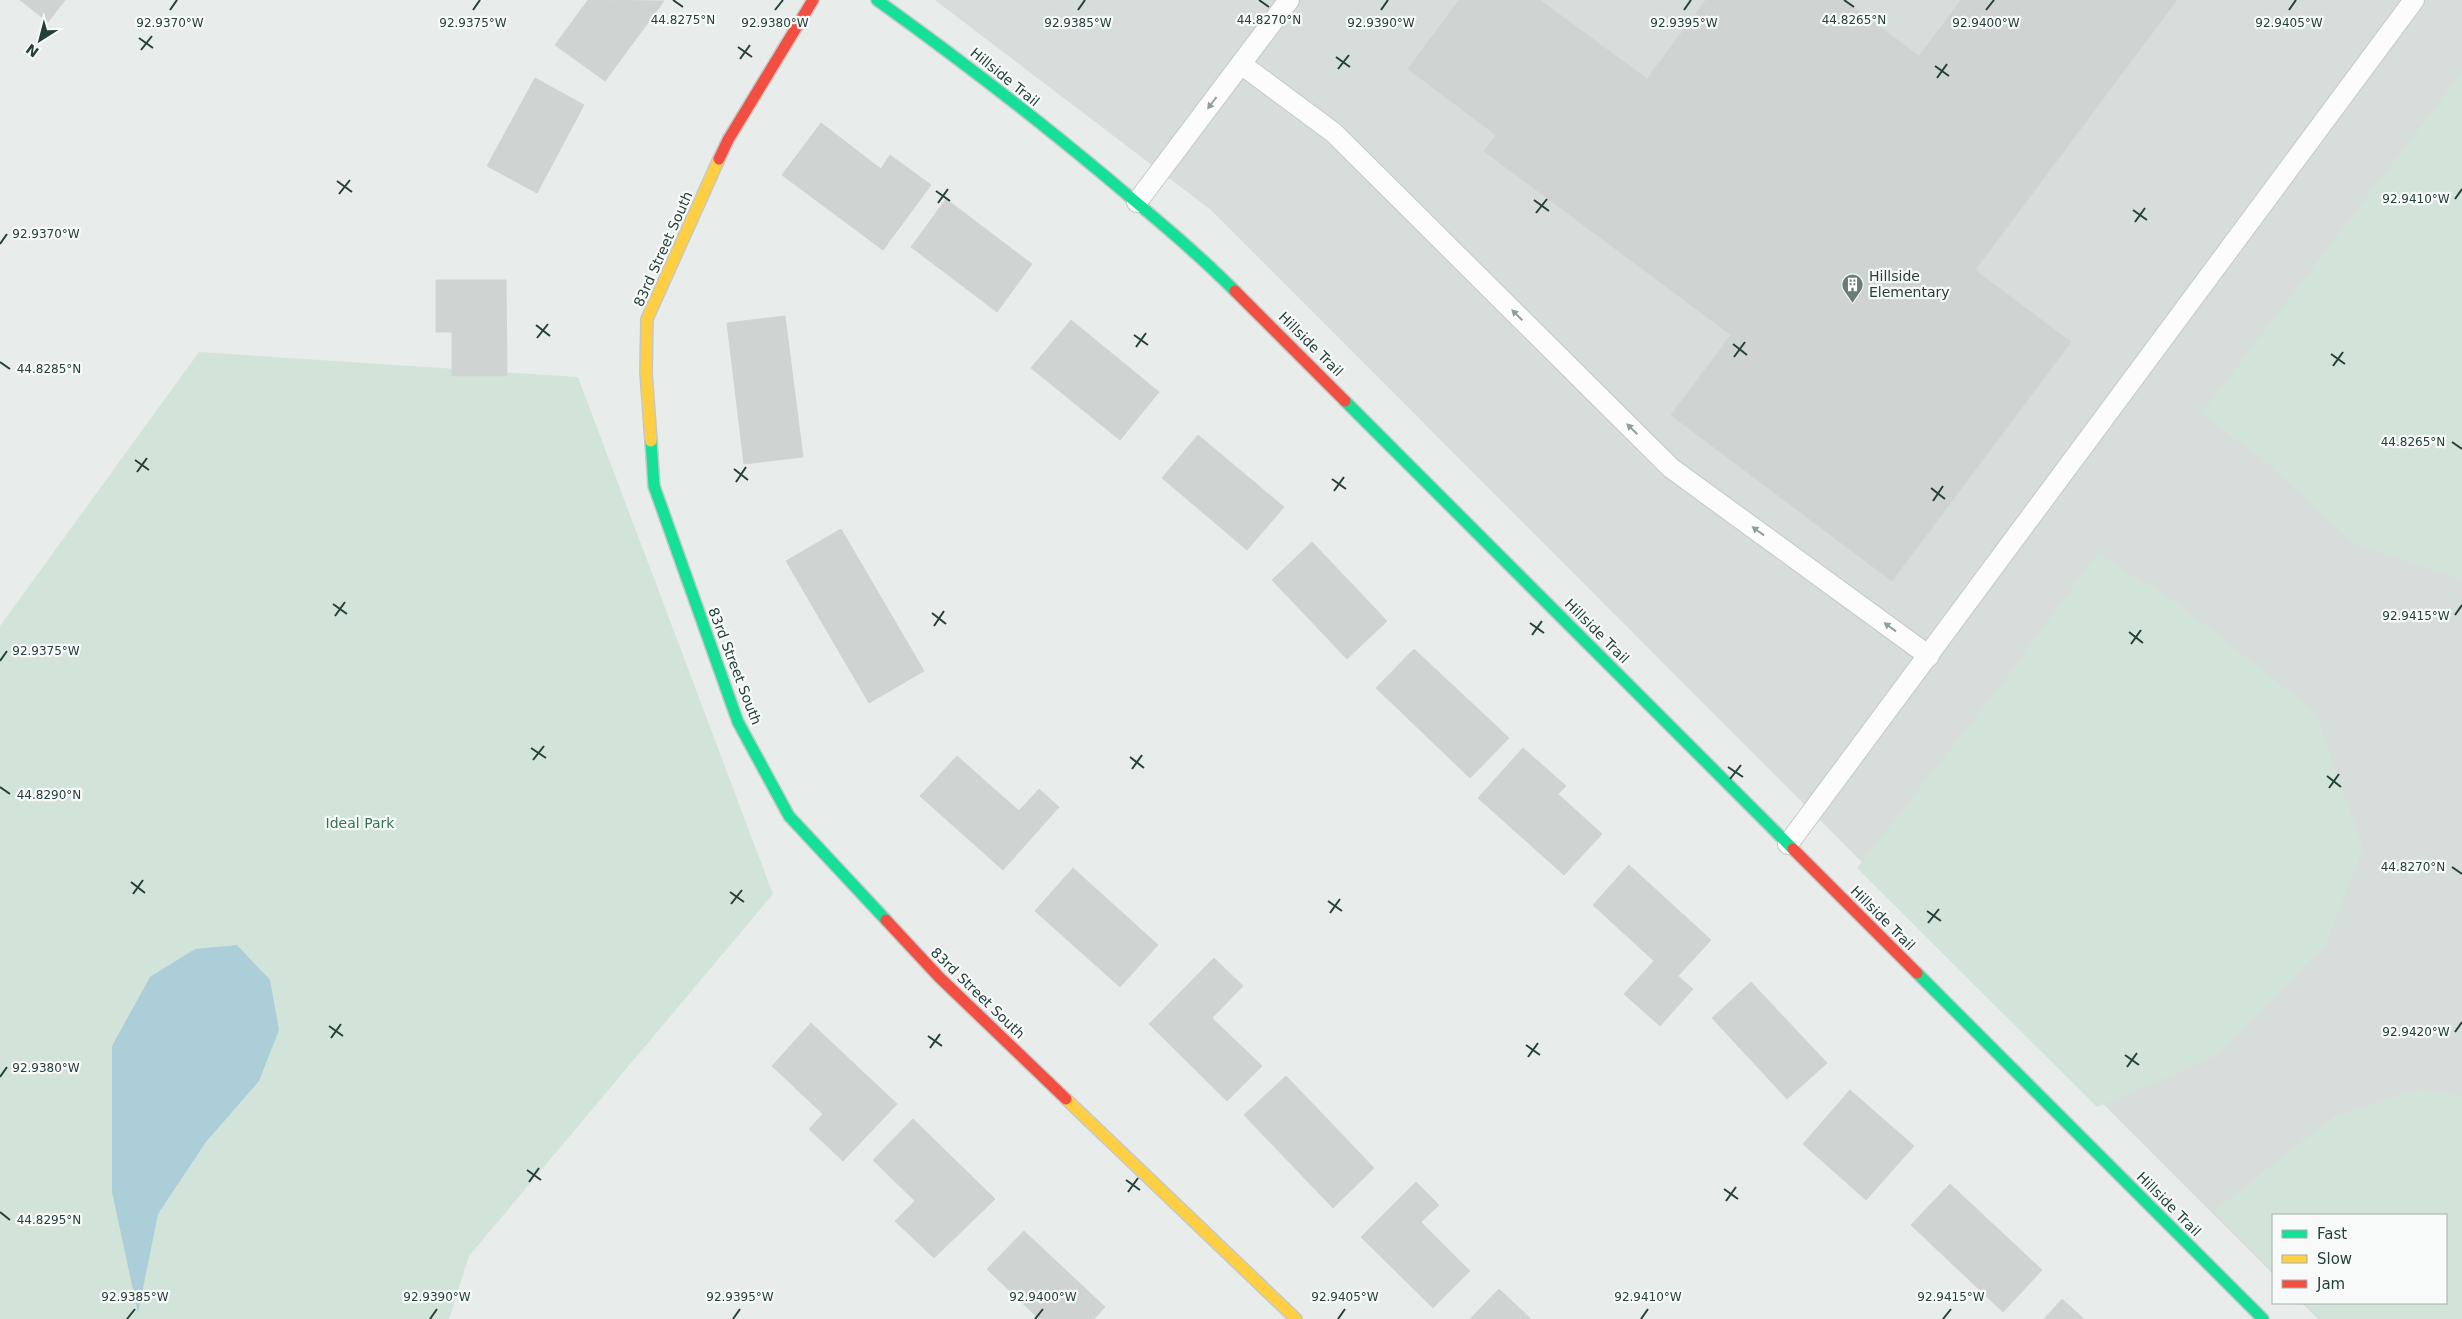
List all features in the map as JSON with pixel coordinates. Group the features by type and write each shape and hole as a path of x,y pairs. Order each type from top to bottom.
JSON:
{"street":[{"name":"83rd Street South","path":"813,0 728,140 647,319 646,372 654,486 738,722 789,816 938,977 1296,1319"},
{"name":"Hillside Trail","path":"877,0 931,37 1137,202 1203,258 2263,1319"}],"lane":[{"path":"1137,202 1289,0"},
{"path":"1788,844 2414,0"},
{"path":"1241,64 1334,133 1671,468 1929,656"}],"shaded area":[{"path":"935,0 2462,0 2462,1319 2318,1319 2303,1304 2447,1304 2447,1214 2272,1214 2272,1273 1211,210"}],"green space":[{"path":"2461,74 2462,579 2354,543 2258,455 2201,414"},
{"name":"Ideal Park","path":"199,352 578,377 773,894 469,1256 449,1319 0,1319 0,626"},
{"path":"2097,554 2172,599 2315,712 2363,848 2326,944 2216,1056 2097,1107 1857,868 2005,680"},
{"path":"2418,1089 2462,1096 2462,1319 2321,1319 2306,1304 2447,1304 2447,1214 2272,1214 2272,1270 2214,1211 2332,1118"}],"water":[{"path":"237,945 270,980 279,1030 259,1081 206,1142 158,1214 138,1313 112,1192 112,1046 150,977 195,949"}],"building":[{"path":"20,0 65,0 48,22"},
{"path":"588,0 664,1 605,81 555,45"},
{"name":"Hillside Elementary","path":"1459,0 1540,0 1647,79 1706,0 1844,0 1919,56 1961,0 2177,0 1975,270 2071,342 1892,581 1671,415 1731,335 1484,151 1496,135 1408,69"},
{"path":"535,78 584,105 537,193 487,166"},
{"path":"821,123 881,169 890,155 931,185 883,250 782,175"},
{"path":"946,199 1032,264 997,312 911,247"},
{"path":"436,280 506,280 507,376 452,376 452,332 436,332"},
{"path":"785,316 803,457 744,464 727,323"},
{"path":"1071,320 1159,392 1120,440 1031,368"},
{"path":"1198,435 1284,507 1247,550 1162,478"},
{"path":"841,529 924,671 869,703 786,561"},
{"path":"1312,542 1387,621 1347,659 1272,580"},
{"path":"1414,649 1509,738 1470,778 1376,688"},
{"path":"1523,748 1566,786 1558,794 1602,834 1564,875 1478,798"},
{"path":"957,756 1019,811 1039,789 1059,807 1003,870 920,796"},
{"path":"1629,865 1711,940 1678,976 1693,989 1660,1026 1624,994 1654,961 1593,905"},
{"path":"1073,868 1158,945 1120,987 1035,911"},
{"path":"1214,958 1243,986 1212,1018 1262,1066 1227,1101 1149,1024"},
{"path":"1751,982 1827,1063 1787,1099 1712,1018"},
{"path":"811,1023 897,1104 843,1161 809,1129 823,1114 772,1066"},
{"path":"1286,1076 1374,1168 1333,1208 1244,1115"},
{"path":"1850,1090 1914,1146 1866,1200 1803,1144"},
{"path":"913,1119 995,1199 934,1258 895,1221 915,1201 873,1160"},
{"path":"1416,1182 1439,1205 1421,1222 1470,1271 1433,1308 1361,1237"},
{"path":"1950,1184 2042,1270 2003,1312 1911,1225"},
{"path":"1024,1231 1105,1307 1094,1319 1039,1319 987,1269"},
{"path":"1499,1289 1531,1319 1470,1319"},
{"path":"2062,1299 2084,1319 2044,1319"}],"traffic: fast":[{"path":"877,0 935,42 1077,153 1171,232 1235,291"},
{"path":"1345,401 1793,849"},
{"path":"651,441 654,486 738,722 789,816 886,920"},
{"path":"1917,973 2263,1319"}],"traffic: slow":[{"path":"651,441 646,372 647,319 719,159"},
{"path":"1066,1099 1296,1319"}],"traffic: jam":[{"path":"719,159 728,140 813,0"},
{"path":"1235,291 1345,401"},
{"path":"1793,849 1917,973"},
{"path":"886,920 939,977 1066,1099"}],"place":[{"name":"Hillside Elementary","path":"1853,303"}]}
